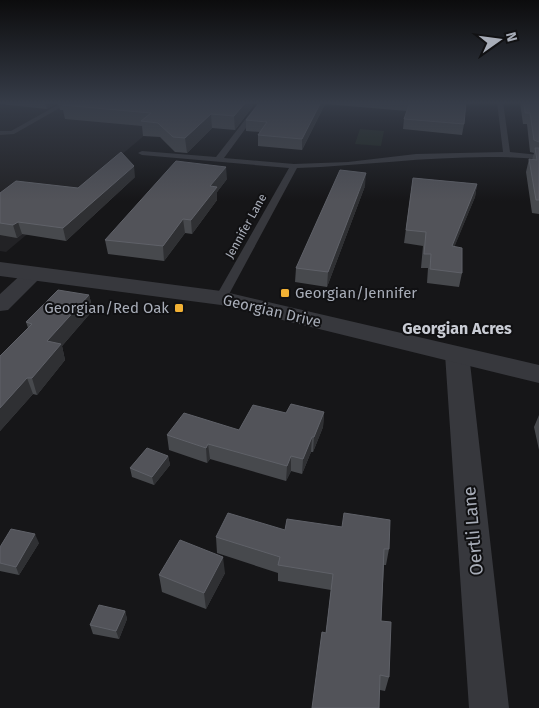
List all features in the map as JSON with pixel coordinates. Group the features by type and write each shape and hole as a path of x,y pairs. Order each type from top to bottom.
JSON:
{"street":[{"name":"Georgian Drive","path":"0,269 221,298 539,374"},
{"path":"0,305 33,274"},
{"name":"Oertli Lane","path":"456,354 489,708"}],"lane":[{"path":"218,160 237,135"},
{"path":"504,135 507,154"},
{"path":"142,153 294,166 348,164 416,156 507,154 539,157"},
{"name":"Jennifer Lane","path":"221,298 294,166"}],"shaded area":[{"path":"0,135 145,135 6,252 0,251"},
{"path":"358,135 383,135 381,146 355,144"}],"building":[{"path":"171,135 188,135 185,138"},
{"path":"258,135 304,135 302,139"},
{"path":"533,135 539,135 539,142 534,140"},
{"path":"535,148 539,148 539,200 536,200 529,159 537,160"},
{"path":"121,152 134,166 63,228 18,222 13,225 0,223 0,193 16,181 78,188"},
{"path":"176,161 226,167 210,186 217,187 191,220 183,219 163,246 105,240"},
{"path":"340,170 366,173 328,272 296,268"},
{"path":"413,178 477,184 452,246 462,248 462,273 430,269 431,254 424,254 426,232 406,230"},
{"path":"58,290 89,295 47,341 61,344 32,378 27,378 0,408 0,356 32,324 26,322"},
{"path":"291,404 324,412 303,459 291,456 287,466 208,444 206,448 167,435 184,413 239,430 253,405 286,413"},
{"path":"147,448 168,456 152,477 130,468"},
{"path":"228,513 285,530 287,519 342,527 344,513 390,520 389,549 384,549 381,621 391,622 389,677 380,675 379,708 312,708 322,632 326,633 333,574 278,565 280,557 216,537"},
{"path":"11,529 35,534 16,567 0,563 0,547"},
{"path":"180,540 223,557 204,593 159,575"},
{"path":"99,605 125,611 116,631 90,625"}],"place":[{"name":"Georgian/Jennifer","path":"285,293"},
{"name":"Georgian/Red Oak","path":"179,308"}],"district":[{"name":"Georgian Acres","path":"457,328"}]}
